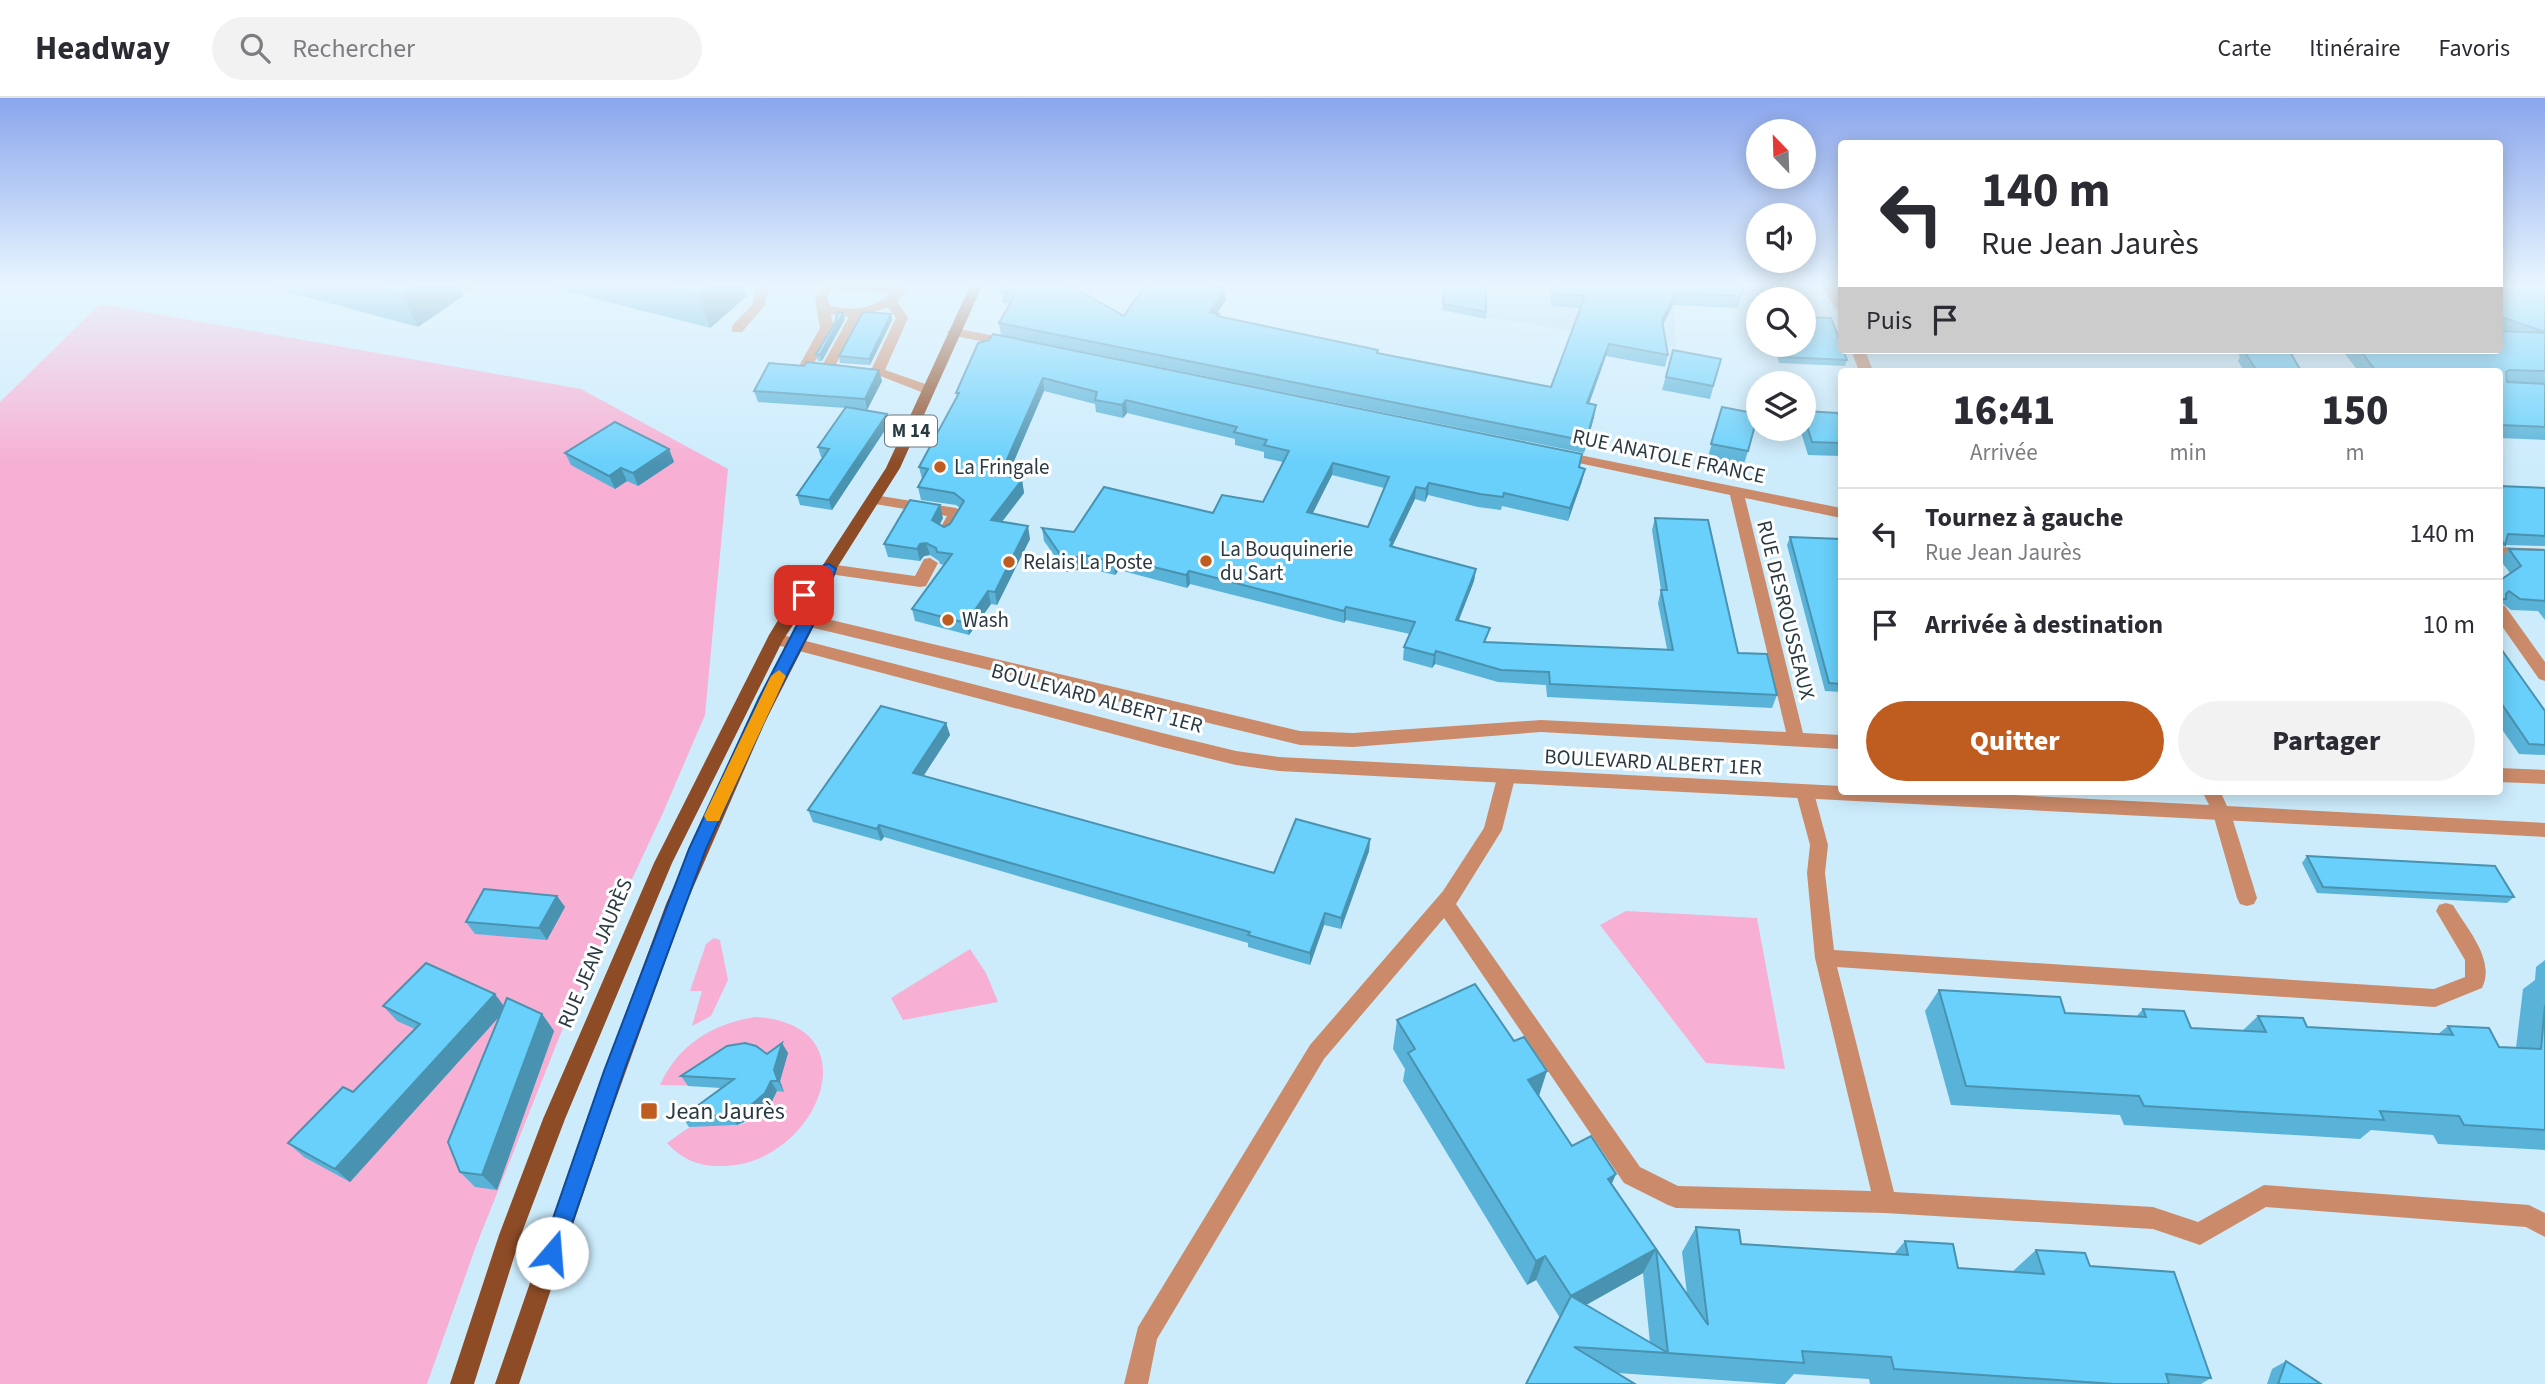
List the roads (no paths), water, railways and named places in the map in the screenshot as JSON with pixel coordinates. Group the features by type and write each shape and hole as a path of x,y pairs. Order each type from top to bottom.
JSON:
{"main road":[{"name":"RUE JEAN JAURÈS","path":"507,1384 601,1109 676,904 755,722 809,620 829,569 892,468 949,344"},
{"name":"RUE JEAN JAURÈS","path":"462,1384 510,1235 586,1039 663,863 775,639 810,587 829,569"}],"street":[{"path":"818,344 806,366 877,372 929,390"},
{"path":"827,368 841,344"},
{"path":"877,372 890,344"},
{"path":"1016,344 1031,347"},
{"name":"RUE ANATOLE FRANCE","path":"1545,452 1838,512"},
{"name":"RUE DESROUSSEAUX","path":"1736,490 1796,739"},
{"path":"874,500 956,513 946,532"},
{"path":"2503,552 2545,554"},
{"path":"829,569 920,582 930,563"},
{"name":"BOULEVARD ALBERT 1ER","path":"789,616 1300,738 1382,738 1541,726 1838,742"},
{"path":"2503,616 2545,675"},
{"name":"BOULEVARD ALBERT 1ER","path":"775,639 1245,760 1506,778 1838,795"},
{"path":"2503,775 2545,777"},
{"path":"1136,1384 1146,1335 1317,1052 1444,904 1493,830 1506,778"},
{"path":"1805,793 1819,845 1816,873 1825,958 1885,1202"},
{"name":"BOULEVARD ALBERT 1ER","path":"1845,795 2545,830"},
{"path":"2213,795 2247,898"},
{"path":"1444,904 1632,1175 1676,1197 1885,1202 2152,1218 2200,1234 2264,1196 2529,1216 2545,1226"},
{"path":"1825,958 2435,998 2475,982 2475,959 2446,911"}],"place":[{"name":"La Fringale","path":"940,467"},
{"name":"La Bouquinerie du Sart","path":"1206,561"},
{"name":"Relais La Poste","path":"1009,562"},
{"name":"Wash","path":"948,620"},
{"name":"Jean Jaurès","path":"649,1111"}]}
